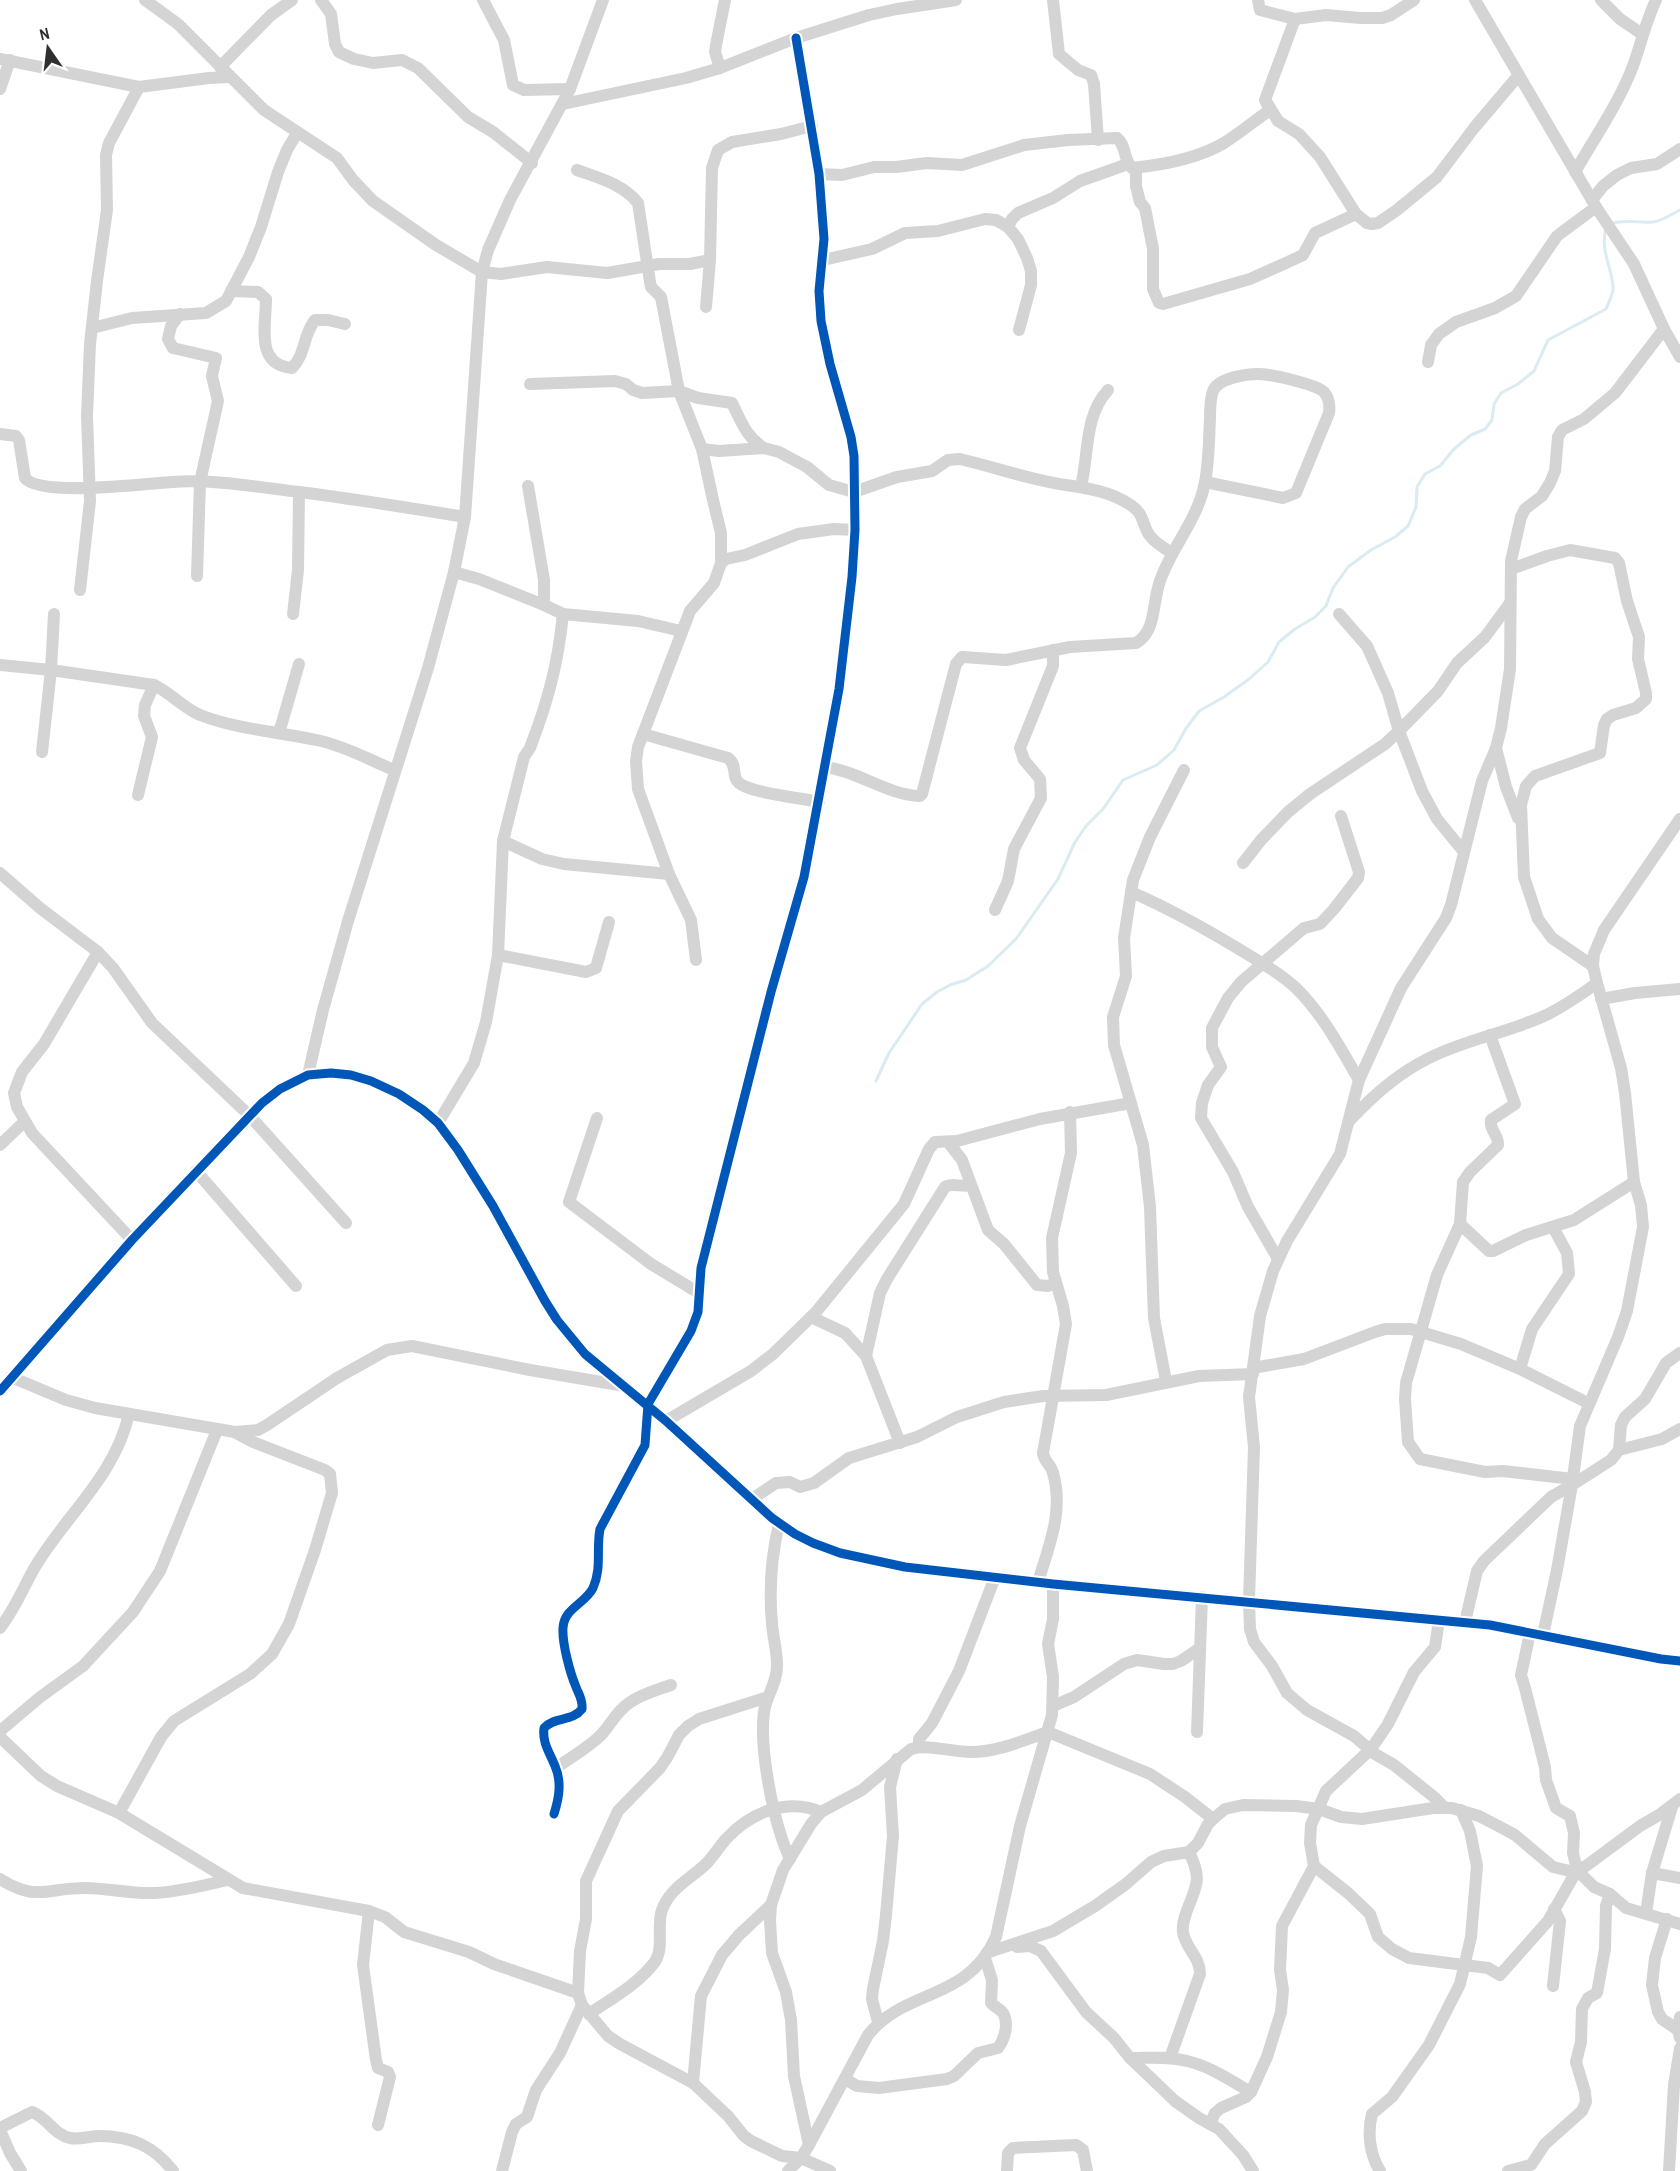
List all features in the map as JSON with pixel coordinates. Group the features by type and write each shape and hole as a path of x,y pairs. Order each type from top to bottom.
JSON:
{"street":[{"path":"145,0 178,24 264,110 297,134 337,158 372,201 436,245 482,272 501,274 547,267 607,273 648,266 690,264 710,260"},
{"path":"220,67 271,15 292,0"},
{"path":"321,0 331,14 335,44 339,52 354,59 373,63 402,60 418,68 468,117 493,132 532,163"},
{"path":"483,0 504,40 513,84 524,90 570,89"},
{"path":"308,1075 323,1010 394,770 428,668 454,572 465,517 482,272 488,249 510,200 570,89 603,0"},
{"path":"720,68 715,52 725,0"},
{"path":"563,104 686,78 720,68 796,38 869,15 935,1 956,0"},
{"path":"1053,0 1059,54 1078,70 1091,75 1094,84 1098,140"},
{"path":"1258,0 1260,10 1295,18 1326,15 1382,18 1414,0"},
{"path":"1475,0 1594,204 1634,264 1664,329 1680,357"},
{"path":"1601,0 1620,19 1642,34"},
{"path":"1575,172 1634,65 1642,34 1656,0"},
{"path":"1008,227 1018,213 1053,198 1080,181 1132,166 1174,161 1218,146 1270,110 1265,100 1295,18"},
{"path":"554,1814 560,1784 556,1768 544,1744 544,1728 555,1721 571,1718 582,1709 581,1696 575,1684 563,1637 564,1619 587,1597 594,1584 600,1563 598,1545 600,1529 645,1445 648,1404 691,1331 698,1312 701,1269 771,992 804,877 839,689 855,530 851,437 830,363 821,321 819,291 824,239 819,174 796,38"},
{"path":"0,88 5,59 140,87 229,77"},
{"path":"1265,100 1278,121 1299,134 1320,157 1356,214 1366,223 1378,223 1437,177 1518,76"},
{"path":"80,590 90,488 87,416 92,328 107,210 106,155 109,143 140,87"},
{"path":"706,307 710,260 712,168 718,150 732,142 812,126"},
{"path":"92,328 132,318 206,313 226,301 249,257 278,172 297,134"},
{"path":"819,174 842,175 874,167 927,163 963,165 1024,145 1117,138 1132,166 1140,202 1145,208 1153,249 1153,289 1159,303 1163,304 1250,279 1288,262 1303,255 1314,233 1356,214"},
{"path":"1428,362 1431,345 1439,334 1456,322 1473,318 1516,296 1557,236 1594,204 1603,186 1631,168 1657,164 1680,148"},
{"path":"577,170 622,188 632,194 638,203 651,287 661,297 679,391 702,449 721,533 721,563 714,583 690,610 638,747 636,761 638,789 651,829 691,920 696,960"},
{"path":"823,260 872,249 905,233 938,231 985,219 996,220 1008,227 1018,239 1031,271 1031,285 1019,330"},
{"path":"231,291 258,292 266,299 265,344 270,359 281,367 292,368 298,362 309,328 315,320 345,324"},
{"path":"180,314 171,326 168,339 173,348 216,358 212,376 218,401 200,482 197,576"},
{"path":"1444,1807 1354,1736 1307,1710 1287,1693 1272,1666 1254,1642 1250,1629 1249,1601 1254,1447 1249,1397 1262,1308 1278,1259 1340,1154 1359,1080 1401,988 1446,918 1456,889 1482,781 1496,748 1501,728 1510,669 1511,569 1521,517 1525,509 1542,496 1550,483 1555,471 1558,437 1562,430 1584,418 1615,393 1664,329"},
{"path":"825,767 846,771 892,789 920,796 958,660 967,656 1006,660 1078,646 1136,643 1142,639 1150,626 1158,585 1172,553 1196,514 1205,482 1210,404 1213,391 1220,383 1246,375 1262,374 1313,386 1324,392 1330,406 1329,414 1296,493 1283,498 1205,482"},
{"path":"530,384 615,381 642,393 679,391 698,398 732,403 744,429 753,441 807,467 829,485 854,492 897,477 932,471 952,458 1049,483 1081,486 1113,495 1132,506 1144,520 1146,529 1152,538 1172,553"},
{"path":"1081,486 1085,472 1085,450 1098,400 1108,390"},
{"path":"0,434 16,436 19,440 23,472 28,482 40,485 90,488 200,482 357,499 465,517"},
{"path":"702,449 719,452 764,448"},
{"path":"528,486 544,580 544,604"},
{"path":"293,614 298,560 300,492"},
{"path":"721,563 726,559 745,555 798,534 834,529 855,530"},
{"path":"1511,569 1570,550 1615,558 1619,563 1627,601 1639,637 1638,659 1646,693 1646,699 1642,705 1607,719 1600,753 1535,776 1522,798 1524,877 1538,919 1545,930 1561,945 1593,966"},
{"path":"454,572 544,604 563,614 638,621 681,631"},
{"path":"1243,863 1275,823 1288,812 1310,794 1385,744 1399,731 1438,691 1457,663 1485,637 1510,603"},
{"path":"42,752 51,670 54,614"},
{"path":"438,1123 474,1063 486,1022 498,955 503,841 524,757 530,748 553,682 563,614"},
{"path":"1339,614 1367,646 1388,693 1399,731 1422,791 1433,812 1464,852"},
{"path":"995,910 1008,881 1014,849 1041,798 1040,779 1027,765 1020,748 1053,666 1053,650"},
{"path":"279,733 299,664"},
{"path":"0,665 154,685 168,692 180,704 198,714 240,728 279,733 341,747 394,770"},
{"path":"138,795 152,737 144,716 145,705 154,685"},
{"path":"643,734 728,758 734,765 736,780 741,785 819,802"},
{"path":"1496,748 1506,787 1522,829"},
{"path":"1166,1381 1154,1318 1150,1207 1143,1145 1114,1045 1113,1024 1117,1002 1126,976 1124,938 1136,870 1184,770"},
{"path":"1278,1259 1248,1208 1233,1172 1203,1125 1200,1112 1208,1084 1221,1067 1212,1047 1213,1023 1241,982 1304,928 1320,924 1358,878 1359,872 1341,816"},
{"path":"1543,1635 1557,1570 1580,1426 1618,1337 1631,1296 1643,1216 1634,1182 1624,1085 1593,966 1596,947 1604,930 1680,819"},
{"path":"503,841 542,859 564,864 669,874"},
{"path":"0,873 40,908 98,952 120,976 152,1023 249,1115 346,1223"},
{"path":"1131,892 1167,907 1287,980 1303,995 1332,1034 1359,1080"},
{"path":"498,955 586,972 596,968 609,922"},
{"path":"98,952 44,1044 22,1072 14,1093 17,1107 32,1133 132,1240"},
{"path":"1348,1122 1376,1093 1396,1077 1430,1058 1541,1018 1577,998 1597,983"},
{"path":"1601,999 1635,993 1680,990"},
{"path":"1490,1035 1515,1104 1491,1120 1498,1144 1463,1182 1460,1224 1437,1275 1406,1383 1408,1442 1415,1455 1426,1461 1485,1472 1503,1471 1572,1482"},
{"path":"0,1391 132,1240 249,1115 280,1089 308,1075 331,1073 351,1075 399,1094 438,1123 493,1206 557,1320 585,1354 648,1404 780,1524 813,1543 848,1555 905,1567 1053,1584 1465,1622 1543,1635 1651,1658 1680,1661"},
{"path":"666,1421 751,1371 773,1354 811,1317 904,1204 928,1149 935,1142 948,1142 1070,1112 1131,1103"},
{"path":"1038,1582 1058,1512 1054,1473 1044,1460 1043,1453 1066,1324 1055,1283 1052,1238 1071,1153 1070,1112"},
{"path":"597,1118 568,1202 651,1264 699,1293"},
{"path":"0,1146 24,1122"},
{"path":"948,1142 958,1155 988,1230 1004,1244 1037,1285 1048,1286 1055,1283"},
{"path":"196,1171 296,1286"},
{"path":"1460,1224 1491,1251 1526,1235 1574,1220 1634,1182"},
{"path":"866,1356 880,1293 887,1279 945,1186 971,1185"},
{"path":"1520,1369 1532,1329 1569,1274 1567,1253 1552,1227"},
{"path":"811,1317 845,1333 866,1356 900,1443"},
{"path":"752,1499 776,1483 790,1482 800,1487 814,1483 849,1458 900,1443 957,1417 1004,1402 1054,1396 1106,1395 1166,1381 1253,1371 1304,1359 1364,1335 1386,1329 1422,1331 1461,1344 1520,1369 1588,1403"},
{"path":"11,1377 66,1400 129,1414 235,1432 247,1432 267,1425 337,1378 387,1350 399,1346 412,1346 530,1370 627,1386"},
{"path":"1619,1450 1621,1425 1625,1417 1645,1399 1666,1363 1680,1353"},
{"path":"0,1628 18,1602 35,1568 107,1467 126,1427 129,1414"},
{"path":"0,1731 82,1666 133,1612 160,1571 217,1430"},
{"path":"1465,1622 1477,1571 1484,1561 1551,1497 1572,1482 1602,1466 1619,1450 1662,1439 1680,1430"},
{"path":"119,1813 161,1737 174,1721 250,1674 272,1654 289,1624 315,1550 332,1493 330,1474 253,1442 235,1432"},
{"path":"780,1524 773,1549 771,1569 772,1623 777,1670 764,1711 764,1751 782,1842 790,1860"},
{"path":"919,1746 919,1739 932,1723 959,1671 995,1577"},
{"path":"845,2079 857,2086 879,2088 947,2079 954,2076 978,2053 998,2048 1004,2037 1005,2024 1001,2011 991,2003 992,1953 1020,1826 1048,1732 1053,1706 1053,1677 1048,1644 1053,1619 1053,1584"},
{"path":"1197,1731 1202,1597"},
{"path":"1210,2124 1215,2113 1221,2108 1246,2097 1251,2092 1267,2056 1281,2012 1282,1926 1314,1866 1310,1843 1311,1825 1326,1791 1371,1749 1388,1724 1414,1672 1435,1647 1439,1620"},
{"path":"1530,1633 1521,1681 1525,1688 1545,1767 1546,1780 1556,1808 1570,1816 1573,1824 1575,1843 1573,1853 1577,1870 1594,1887 1610,1894 1626,1908 1667,1918 1680,1924"},
{"path":"1053,1706 1074,1697 1124,1664 1137,1660 1173,1664 1200,1648"},
{"path":"556,1768 593,1742 604,1732 618,1712 628,1704 639,1697 671,1685"},
{"path":"502,2171 512,2132 516,2124 527,2117 539,2084 560,2052 583,2004 580,1951 586,1919 586,1881 618,1811 660,1768 669,1756 679,1735 688,1726 699,1719 768,1697"},
{"path":"809,2145 794,2076 786,1992 772,1953 770,1920 771,1905 783,1870 821,1812 862,1790 910,1749 919,1746 971,1752 995,1749 1048,1732 1150,1774 1213,1819"},
{"path":"0,1737 49,1781 119,1813 243,1888 369,1911 385,1917 404,1932 469,1952 583,2004 608,2036 693,2083 751,2141 782,2156 801,2158 830,2171"},
{"path":"878,2022 873,1989 886,1916 893,1836 890,1788 897,1758"},
{"path":"1314,1866 1370,1914 1378,1937 1409,1958 1488,1968 1500,1975 1548,1921 1577,1870 1676,1803"},
{"path":"1646,1913 1652,1873 1676,1803"},
{"path":"788,2171 801,2158 809,2145 868,2035 878,2022 967,1976 992,1953 1053,1931 1095,1906 1126,1884 1151,1862 1164,1856 1190,1852 1198,1843 1208,1824 1225,1809 1243,1805 1276,1805 1319,1809 1341,1817 1362,1819 1444,1807 1461,1810 1492,1822 1515,1835 1552,1867 1577,1870"},
{"path":"583,2004 626,1989 654,1964 659,1949 662,1910 670,1894 706,1863 727,1838 744,1823 775,1808 808,1806 821,1812"},
{"path":"1380,2171 1372,2156 1370,2137 1372,2114 1392,2097 1429,2045 1460,1984 1472,1936 1477,1866 1472,1839 1461,1810"},
{"path":"1170,2058 1200,1974 1198,1959 1182,1931 1198,1881 1197,1867 1190,1852"},
{"path":"1652,1873 1680,1878"},
{"path":"0,1879 30,1893 88,1888 152,1893 227,1880"},
{"path":"1508,2171 1531,2164 1545,2145 1582,2110 1586,2102 1576,2062 1581,2042 1582,2009 1588,1998 1597,1993 1605,1949 1606,1906 1610,1894"},
{"path":"693,2083 701,1996 722,1955 739,1935 771,1905"},
{"path":"1553,1986 1560,1921 1554,1909"},
{"path":"369,1911 364,1974 378,2068 388,2072 390,2077 378,2125"},
{"path":"1667,1918 1653,1965 1652,1985 1655,2003 1662,2019 1679,2029"},
{"path":"992,1953 1030,1947 1041,1951 1086,2012 1114,2038 1130,2058 1175,2102 1219,2129 1230,2139 1252,2171"},
{"path":"1669,2171 1674,2085 1680,2048"},
{"path":"1130,2058 1170,2058 1188,2061 1204,2066 1251,2092"},
{"path":"21,2171 0,2129 32,2112 41,2116 62,2135 71,2138 99,2136 118,2138 145,2146 162,2157 173,2171"},
{"path":"1007,2171 1008,2153 1013,2148 1076,2145 1083,2150 1087,2171"}],"waterway":[{"path":"1610,224 1656,221 1680,210"},
{"path":"876,1081 889,1053 922,1004 937,992 966,980 988,966 1016,939 1058,879 1075,842 1086,826 1103,809 1123,780 1157,765 1174,750 1199,711 1249,679 1268,662 1279,642 1315,617 1326,606 1333,588 1348,567 1408,526 1416,507 1417,487 1425,474 1440,466 1454,449 1471,435 1485,429 1492,420 1494,404 1501,393 1518,384 1534,371 1548,340 1606,309 1613,289 1604,243 1606,229"}],"cycle path":[{"path":"554,1814 559,1784 555,1766 545,1743 544,1728 548,1724 573,1716 582,1709 565,1650 564,1621 593,1588 598,1566 600,1529 645,1445 648,1404 691,1331 698,1312 701,1268 771,992 804,877 839,689 852,577 855,530 854,456 821,321 819,291 824,239 819,174 796,38"},
{"path":"0,1391 132,1240 262,1103 280,1089 308,1075 331,1073 351,1075 399,1094 438,1123 493,1206 557,1320 585,1354 666,1421 772,1518 813,1543 840,1553 905,1567 1053,1584 1490,1625 1680,1661"}]}
